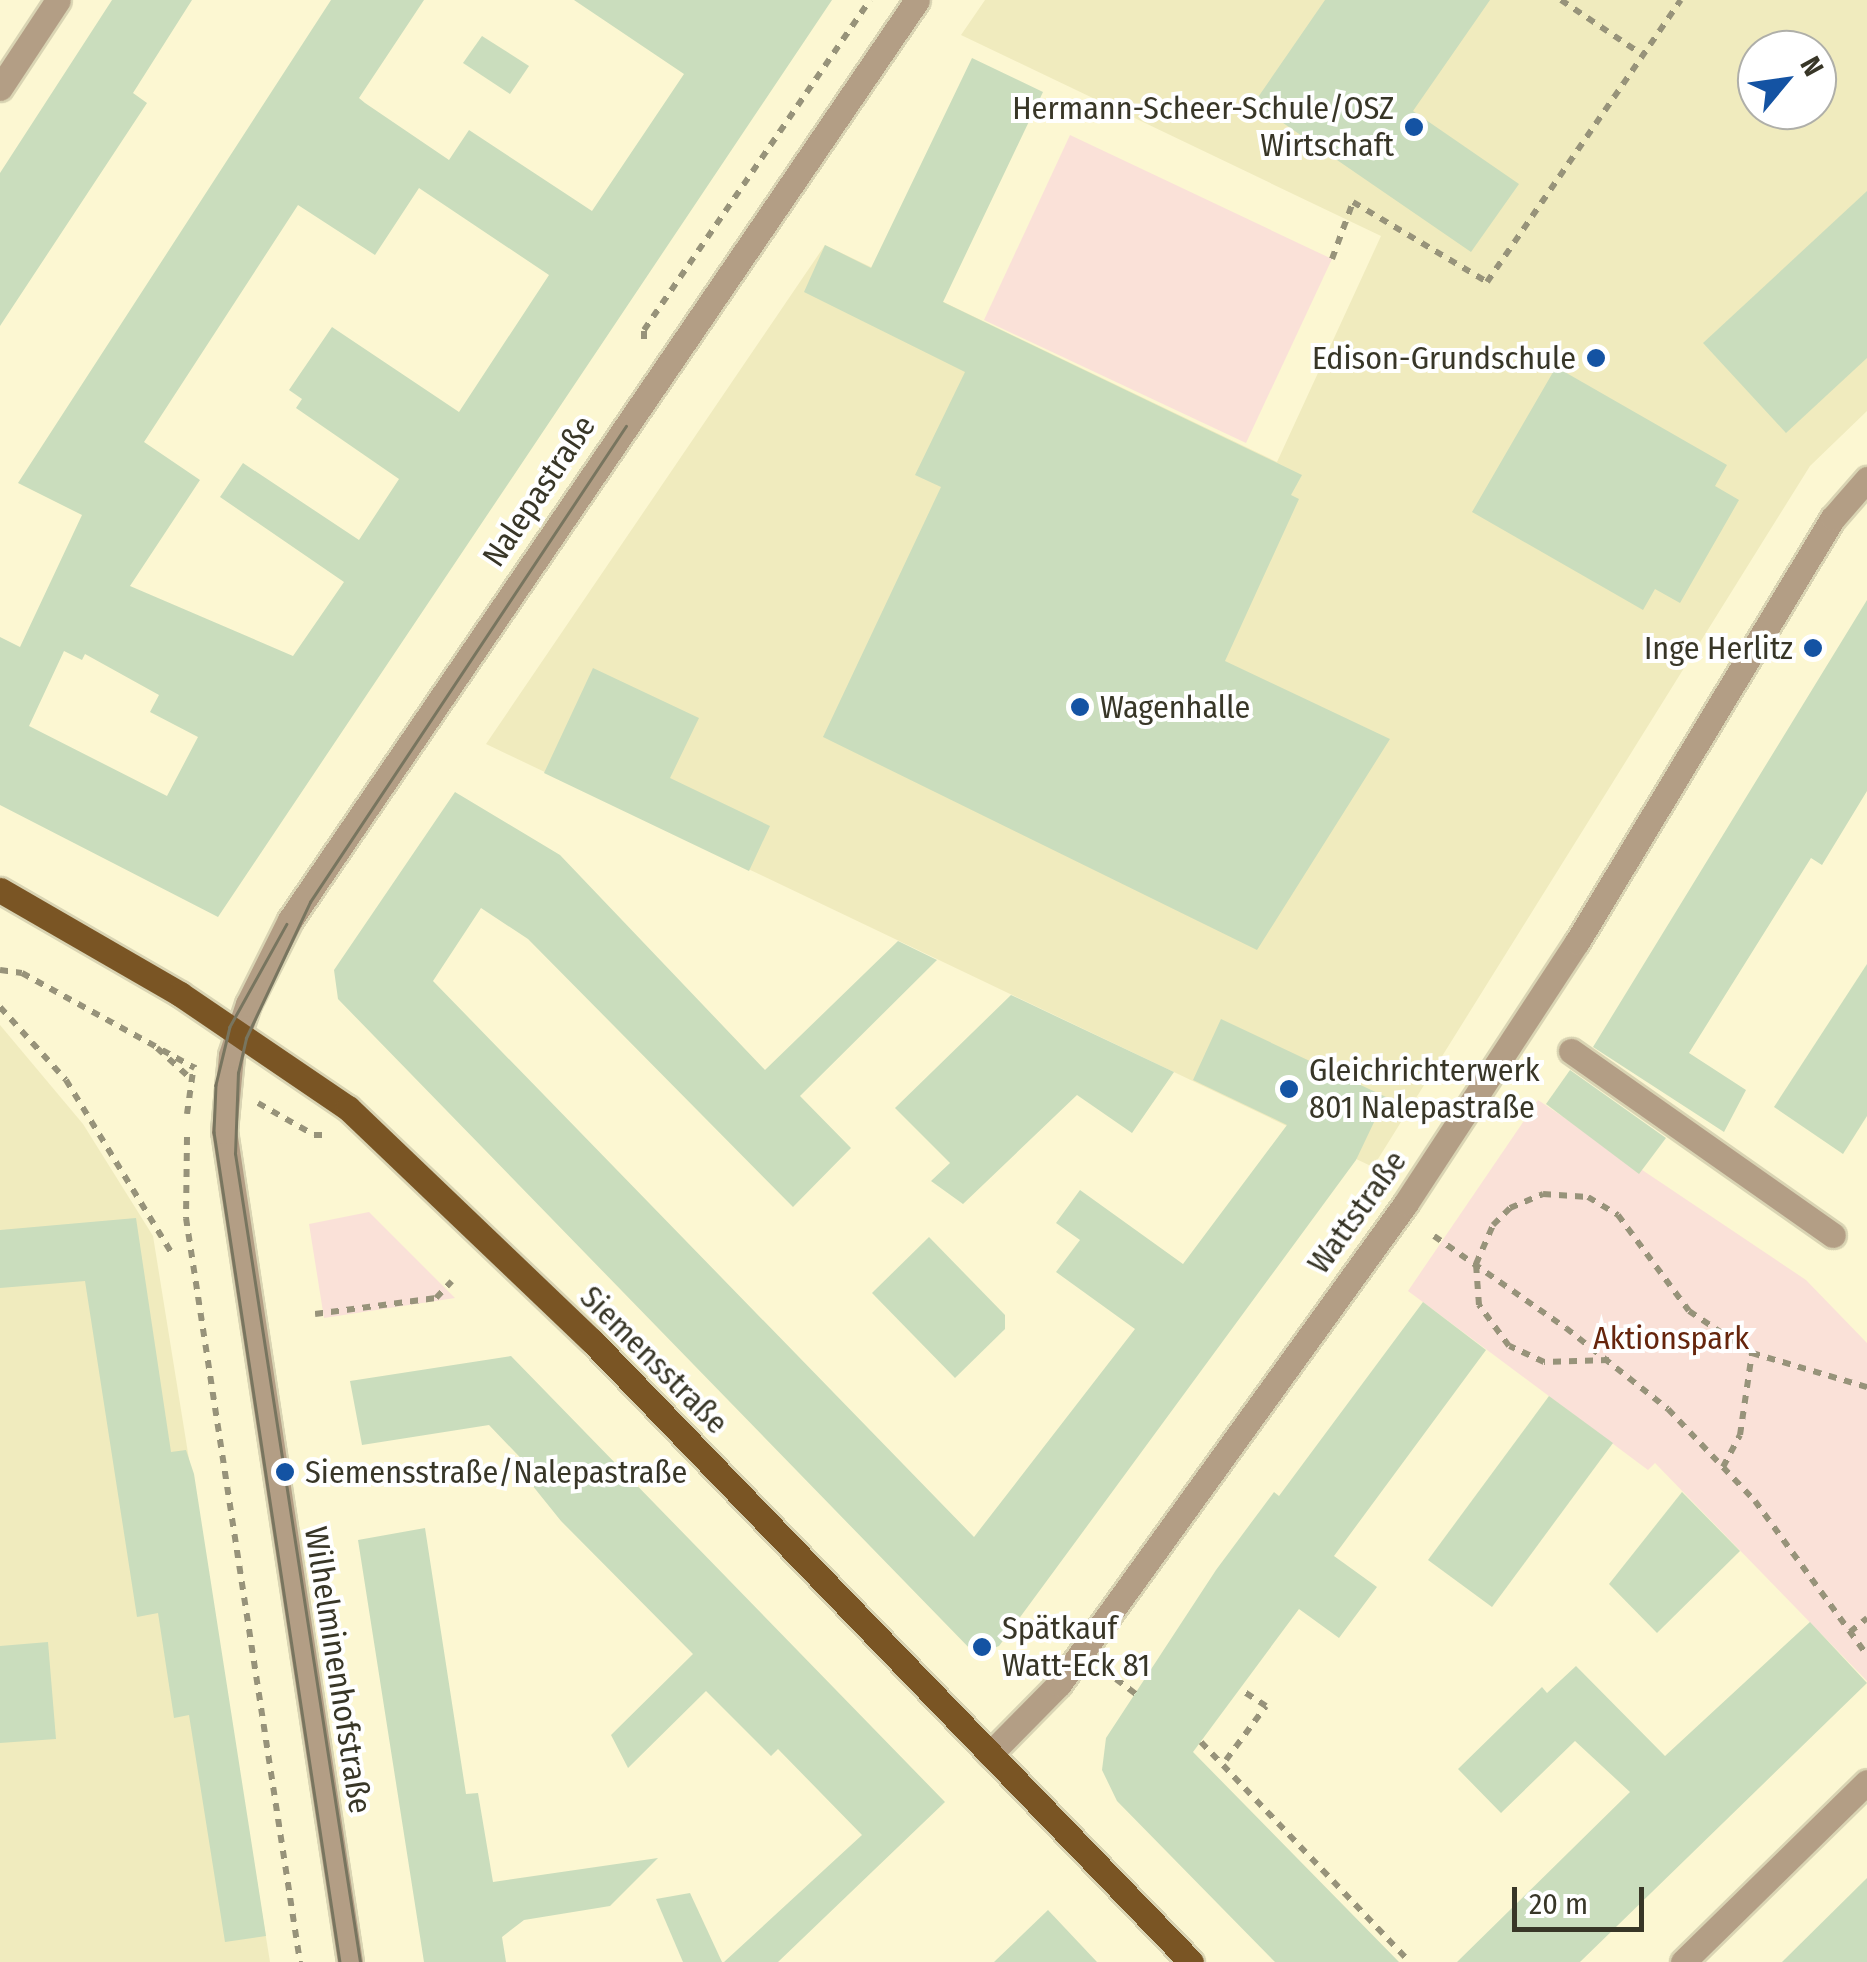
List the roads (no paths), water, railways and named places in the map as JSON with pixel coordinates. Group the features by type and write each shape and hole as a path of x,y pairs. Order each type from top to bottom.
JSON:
{"main road":[{"name":"Siemensstraße","path":"0,890 238,1033 348,1108 489,1242 1190,1962"}],"street":[{"path":"0,88 58,0"},
{"name":"Nalepastraße","path":"238,1033 290,920 917,0"},
{"name":"Wattstraße","path":"990,1754 1059,1684 1406,1204 1567,957 1834,518 1867,479"},
{"name":"Wilhelminenhofstraße","path":"238,1033 224,1131 350,1962"},
{"path":"1571,1051 1833,1235"},
{"path":"1682,1962 1867,1782"}],"tram line":[{"path":"360,1962 235,1154 238,1073 246,1038 310,902 626,426"},
{"path":"287,924 230,1027 216,1085 214,1132 340,1962"}],"place":[{"name":"Hermann-Scheer-Schule/OSZ Wirtschaft","path":"1414,127"},
{"name":"Edison-Grundschule","path":"1596,358"},
{"name":"Inge Herlitz","path":"1813,648"},
{"name":"Wagenhalle","path":"1080,707"},
{"name":"Gleichrichterwerk 801 Nalepastraße","path":"1289,1089"},
{"name":"Siemensstraße/Nalepastraße","path":"285,1472"},
{"name":"Spätkauf Watt-Eck 81","path":"982,1647"}],"park label":[{"name":"Aktionspark","path":"1671,1338"}]}
